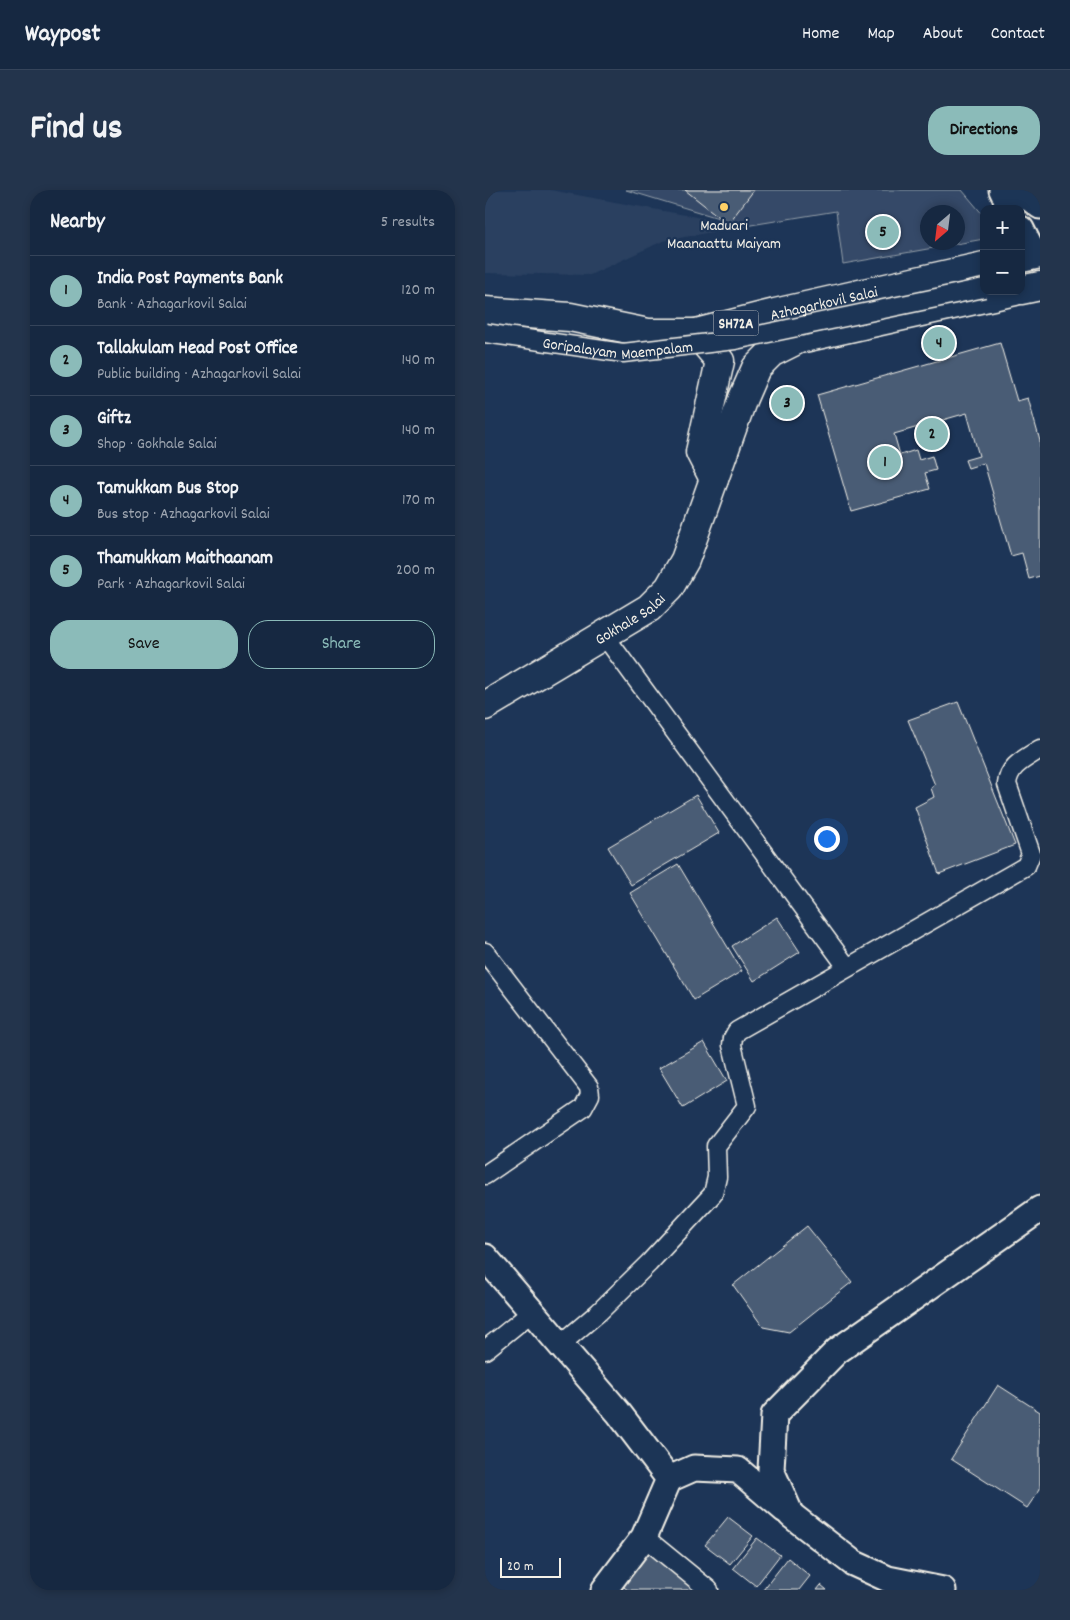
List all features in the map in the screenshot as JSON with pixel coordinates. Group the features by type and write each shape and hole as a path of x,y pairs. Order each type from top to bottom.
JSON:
{"highway":[{"name":"Azhagarkovil Salai","path":"485,311 570,317 648,333 697,333 775,313 980,267"},
{"path":"1025,289 1040,286"},
{"name":"Azhagarkovil Salai","path":"756,368 771,353 799,339 997,295"},
{"path":"697,333 720,362 700,452 714,479"},
{"name":"Gokhale Salai","path":"485,706 649,608 669,588 685,560 743,398 756,368"}],"street":[{"path":"1002,190 1009,205"},
{"path":"1019,190 1040,206"},
{"path":"1025,239 1034,261 1025,274"},
{"name":"Goripalayam Maempalam","path":"485,333 623,354 735,340 980,289"},
{"path":"604,635 847,967"},
{"path":"560,1345 599,1312 649,1263 713,1194 717,1177 716,1146 747,1106 732,1046 733,1038 737,1031 1026,866 1031,854 1007,784 1008,774 1012,768 1040,749"},
{"path":"485,952 589,1086 590,1095 583,1108 485,1175"},
{"path":"791,1515 771,1470 774,1415 837,1351 1040,1210"},
{"path":"485,1257 618,1412 669,1479"},
{"path":"485,1350 532,1312"},
{"path":"604,1590 644,1537 669,1479 694,1468 738,1470 791,1515 853,1563 888,1579 943,1590"},
{"path":"644,1537 709,1590"}],"shaded area":[{"path":"485,190 550,190 745,226 663,241 590,275 485,273"},
{"path":"626,190 962,190 980,211 980,240 965,242 965,205 920,205 920,250 922,250 843,264 836,211 745,226"}],"building":[{"name":"Maduari Maanaattu Maiyam","path":"685,190 754,190 728,224"},
{"path":"1000,343 1017,401 1028,398 1040,441 1040,576 1029,579 1022,553 1011,556 984,463 968,468 965,460 979,456 967,413 894,434 900,455 916,450 919,460 932,456 936,470 925,473 930,489 851,511 817,395"},
{"path":"958,702 1015,845 939,874 915,807 934,797 931,788 935,785 908,720"},
{"path":"696,795 719,833 631,885 608,847"},
{"path":"678,864 742,971 694,1000 630,893"},
{"path":"777,917 800,952 754,981 732,946"},
{"path":"704,1042 727,1081 683,1108 659,1068"},
{"path":"807,1226 852,1282 789,1332 763,1327 733,1285"},
{"path":"998,1385 1040,1412 1040,1489 1027,1508 951,1459"},
{"path":"728,1517 753,1536 730,1564 705,1545"},
{"path":"757,1538 780,1555 756,1586 733,1568"},
{"path":"652,1547 705,1590 628,1590 621,1585"},
{"path":"788,1558 810,1576 799,1590 763,1590"},
{"path":"821,1585 827,1590 817,1590"}],"place":[{"name":"Maduari Maanaattu Maiyam","path":"724,207"},
{"name":"Thamukkam Maithaanam","path":"883,232"},
{"name":"Tamukkam Bus Stop","path":"939,343"},
{"name":"Giftz","path":"787,403"},
{"name":"Tallakulam Head Post Office","path":"932,434"},
{"name":"India Post Payments Bank","path":"885,462"}]}
